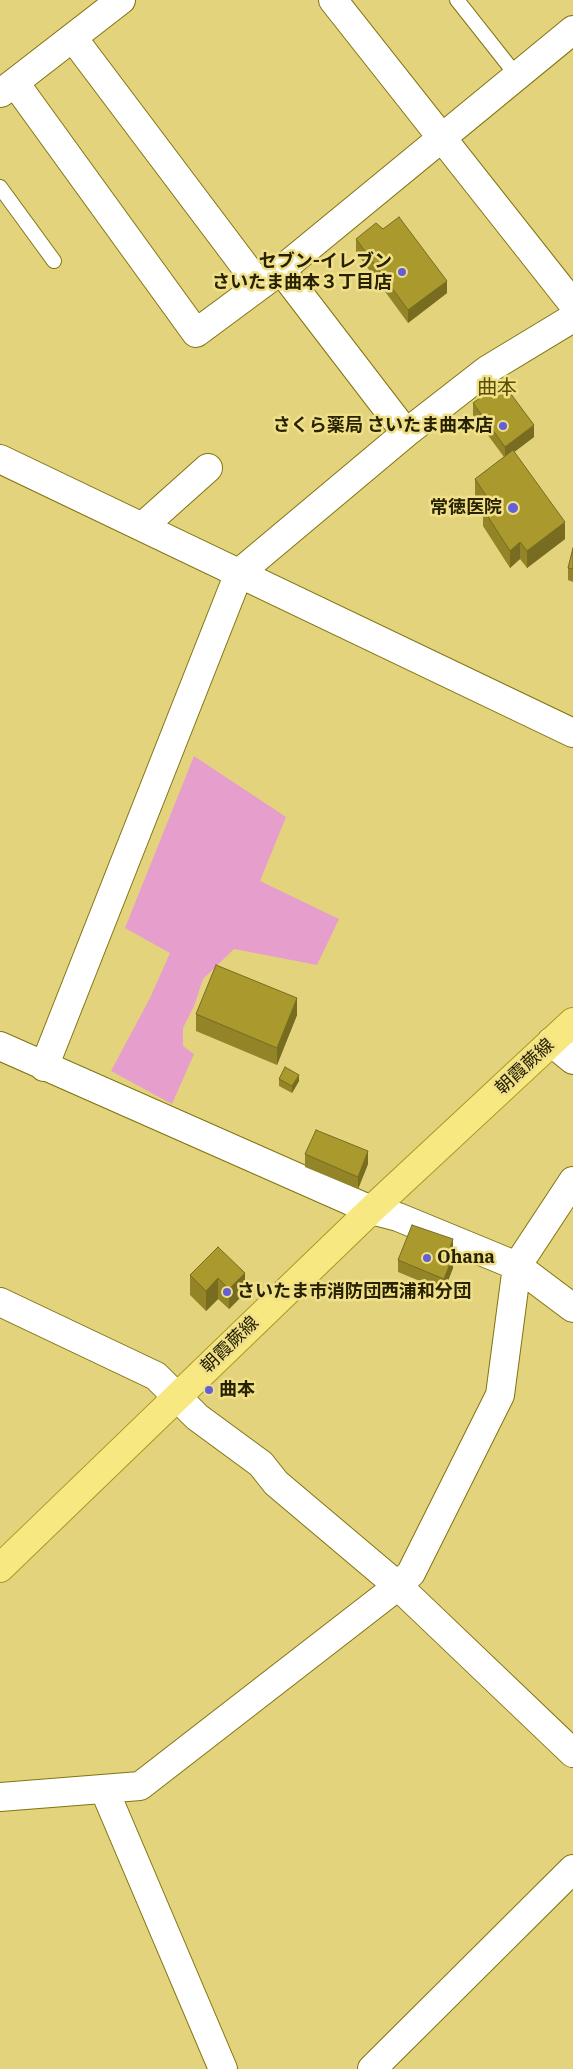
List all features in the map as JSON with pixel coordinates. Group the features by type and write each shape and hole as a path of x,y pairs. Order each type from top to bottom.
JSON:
{"main road":[{"name":"朝霞蕨線","path":"0,1568 371,1210 573,1022"}],"street":[{"path":"121,0 7,88 196,333 270,277 573,30"},
{"path":"333,0 573,304"},
{"path":"73,38 270,277 406,433"},
{"path":"44,1066 239,572 406,433 487,370 573,318"},
{"path":"0,459 573,733"},
{"path":"142,527 208,468"},
{"path":"551,1042 573,1060"},
{"path":"0,1046 371,1210 398,1217 517,1266 573,1308"},
{"path":"0,1797 140,1786 398,1586 411,1573 500,1395 517,1266 573,1182"},
{"path":"0,1302 156,1376 198,1417 261,1464 276,1483 398,1586 573,1753"},
{"path":"104,1789 223,2069"},
{"path":"372,2069 573,1869"}],"lane":[{"path":"457,0 517,76"},
{"path":"0,187 54,261"}],"shaded area":[{"path":"194,756 286,817 260,881 339,919 317,965 234,949 203,979 194,1006 183,1028 183,1046 194,1054 172,1104 111,1071 150,998 170,953 125,928"}],"building":[{"name":"セブン-イレブン さいたま曲本３丁目店","path":"399,217 447,281 408,310 356,239 376,223 383,229"},
{"name":"さくら薬局 さいたま曲本店","path":"502,382 534,425 505,447 473,403"},
{"name":"常徳医院","path":"513,450 565,522 527,551 520,542 510,551 483,509 491,503 475,479"},
{"path":"573,548 573,569 568,568"},
{"path":"216,965 297,998 277,1048 196,1014"},
{"path":"285,1067 299,1075 292,1086 279,1079"},
{"path":"316,1130 368,1151 358,1177 305,1154"},
{"name":"Ohana","path":"412,1225 453,1239 448,1253 453,1256 444,1279 398,1260"},
{"path":"218,1247 245,1273 229,1289 218,1278 206,1291 190,1275"}],"place":[{"name":"セブン-イレブン さいたま曲本３丁目店","path":"402,272"},
{"name":"さくら薬局 さいたま曲本店","path":"503,426"},
{"name":"常徳医院","path":"513,508"},
{"name":"Ohana","path":"427,1258"},
{"name":"さいたま市消防団西浦和分団","path":"227,1292"},
{"name":"曲本","path":"209,1390"}],"district":[{"name":"曲本","path":"497,388"}]}
